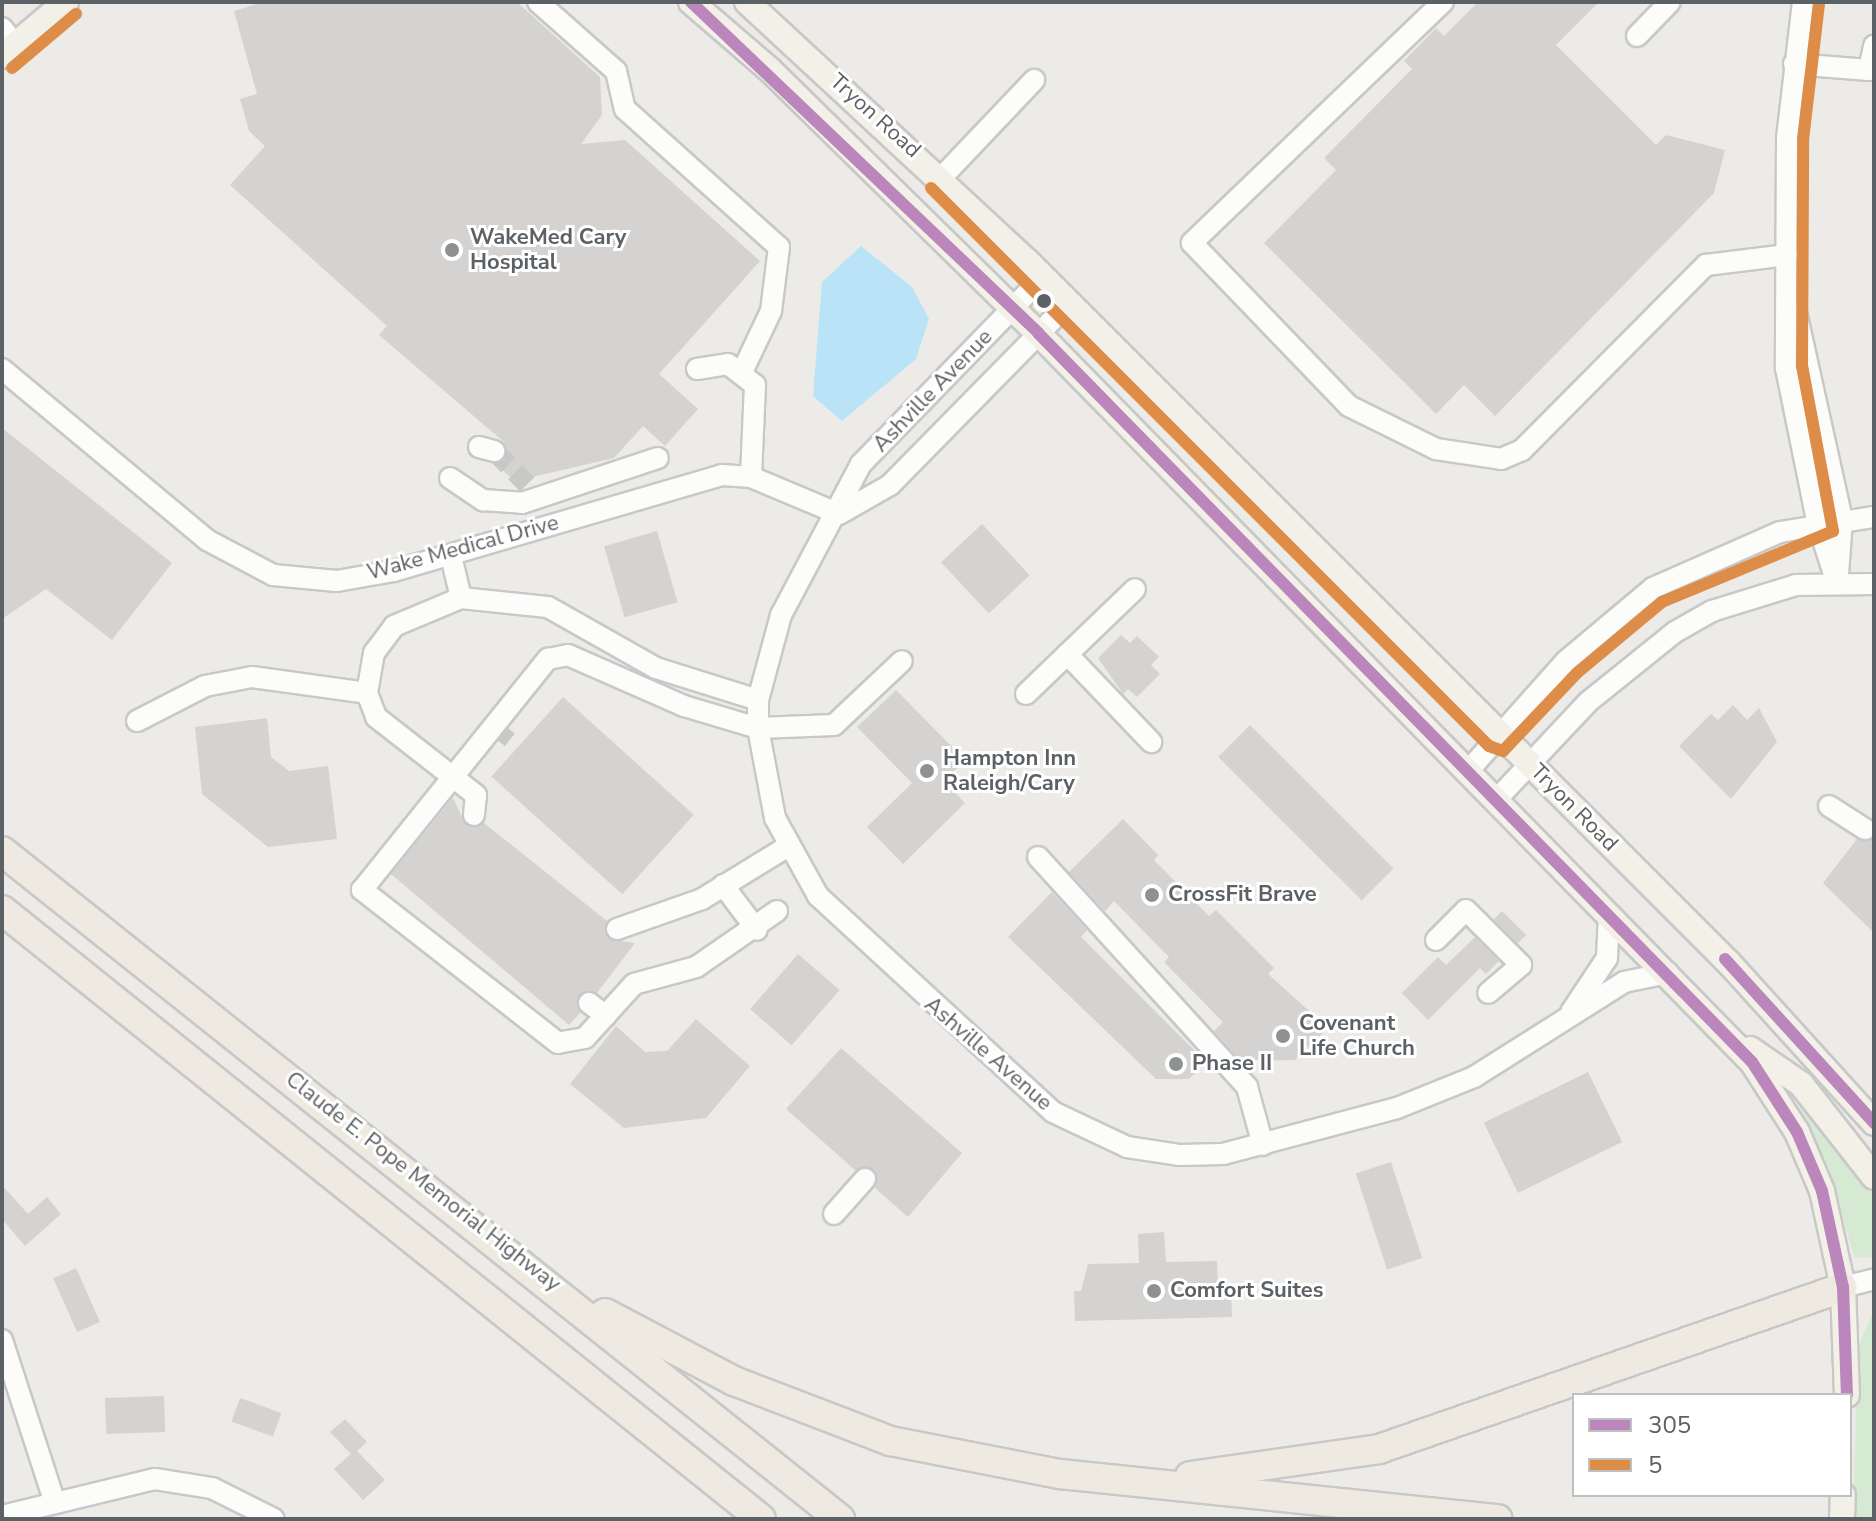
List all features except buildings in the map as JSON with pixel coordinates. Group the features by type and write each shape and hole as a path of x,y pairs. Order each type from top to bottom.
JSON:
{"highway":[{"name":"Claude E. Pope Memorial Highway","path":"2,851 556,1286 840,1519"},
{"path":"2,910 761,1519"},
{"path":"556,1286 818,1418 995,1464 1125,1482 1498,1519"},
{"path":"1125,1482 1379,1449 1843,1287"}],"main road":[{"path":"6,43 66,2"},
{"name":"Tryon Road","path":"691,2 781,80 1038,333 1728,1034 1780,1101 1812,1163 1843,1287 1847,1393"},
{"name":"Tryon Road","path":"747,2 942,177 1749,984 1874,1123"},
{"path":"1728,1034 1801,1084 1874,1177"},
{"path":"1842,1519 1843,1497"}],"street":[{"path":"538,2 616,71 625,109 779,247 771,311 743,370"},
{"path":"1443,2 1192,243 1349,406 1436,449 1501,459 1522,450 1706,265 1787,255"},
{"path":"1637,36 1670,2"},
{"path":"1803,2 1794,64 1787,255 1792,301 1786,368 1818,525 1837,583"},
{"path":"1794,64 1869,70 1874,46"},
{"path":"942,177 1034,80"},
{"name":"Ashville Avenue","path":"1042,278 861,464 839,514 781,615 758,700 758,728 766,788 787,847 818,896 865,943 1053,1112 1100,1138 1159,1153 1223,1154 1397,1108 1474,1077 1571,1012 1592,1007 1624,982 1668,973"},
{"path":"1792,301 1812,362 1842,520 1837,583"},
{"name":"Ashville Avenue","path":"839,514 890,485 1068,304"},
{"path":"697,369 728,364 743,370 755,385 751,477"},
{"name":"Wake Medical Drive","path":"2,369 241,564 273,575 337,581 451,556 672,485 751,477 839,514"},
{"path":"450,478 483,500 532,491 658,458"},
{"path":"1468,771 1566,661 1653,588 1729,551 1818,525 1874,517"},
{"path":"451,556 461,598"},
{"path":"1496,800 1588,702 1675,632 1748,597 1837,583 1874,584"},
{"path":"1026,694 1135,589"},
{"path":"474,815 476,795 376,717 367,693 374,653 394,626 461,598 548,607 690,682 758,700"},
{"path":"1067,654 1151,742"},
{"path":"777,911 757,930 696,967 634,984 585,1038 558,1043 362,890 452,775 495,735 508,703 548,659 568,655 684,706 758,728 834,725 902,661"},
{"path":"137,721 205,686 252,677 367,693"},
{"path":"684,706 690,682"},
{"path":"495,735 508,703"},
{"path":"1829,806 1865,829"},
{"path":"617,929 723,885 787,847"},
{"path":"1038,857 1247,1087 1263,1145"},
{"path":"723,885 757,930"},
{"path":"1436,940 1466,910 1521,965 1488,993"},
{"name":"Ashville Avenue","path":"1571,1012 1607,958 1609,914"},
{"path":"589,1003 606,1016"},
{"path":"834,1214 865,1179"},
{"path":"1843,1287 1874,1279"},
{"path":"2,1340 54,1500"},
{"path":"2,1516 110,1484 173,1480 238,1497 274,1519"}],"green space":[{"path":"1794,1093 1874,1194 1874,1258 1854,1257 1834,1186"},
{"path":"1874,1310 1874,1519 1853,1519 1858,1346"}],"water":[{"path":"861,246 912,287 929,319 916,359 842,421 813,396 822,282"}],"tunnel":[{"path":"494,451 527,484"},
{"path":"497,740 507,727"}],"transit line":[{"name":"305","path":"691,2 1038,333 1752,1062 1797,1132 1822,1191 1843,1287 1847,1393"},
{"name":"5","path":"931,188 1489,746 1503,751 1577,673 1662,602 1833,531 1802,366 1803,140 1819,4"},
{"name":"5","path":"12,68 76,14"},
{"name":"305","path":"1725,959 1874,1123"}],"place":[{"name":"WakeMed Cary Hospital","path":"452,250"},
{"name":"Hampton Inn Raleigh/Cary","path":"927,771"},
{"name":"CrossFit Brave","path":"1152,895"},
{"name":"Covenant Life Church","path":"1283,1036"},
{"name":"Phase II","path":"1176,1064"},
{"name":"Comfort Suites","path":"1154,1291"}]}
